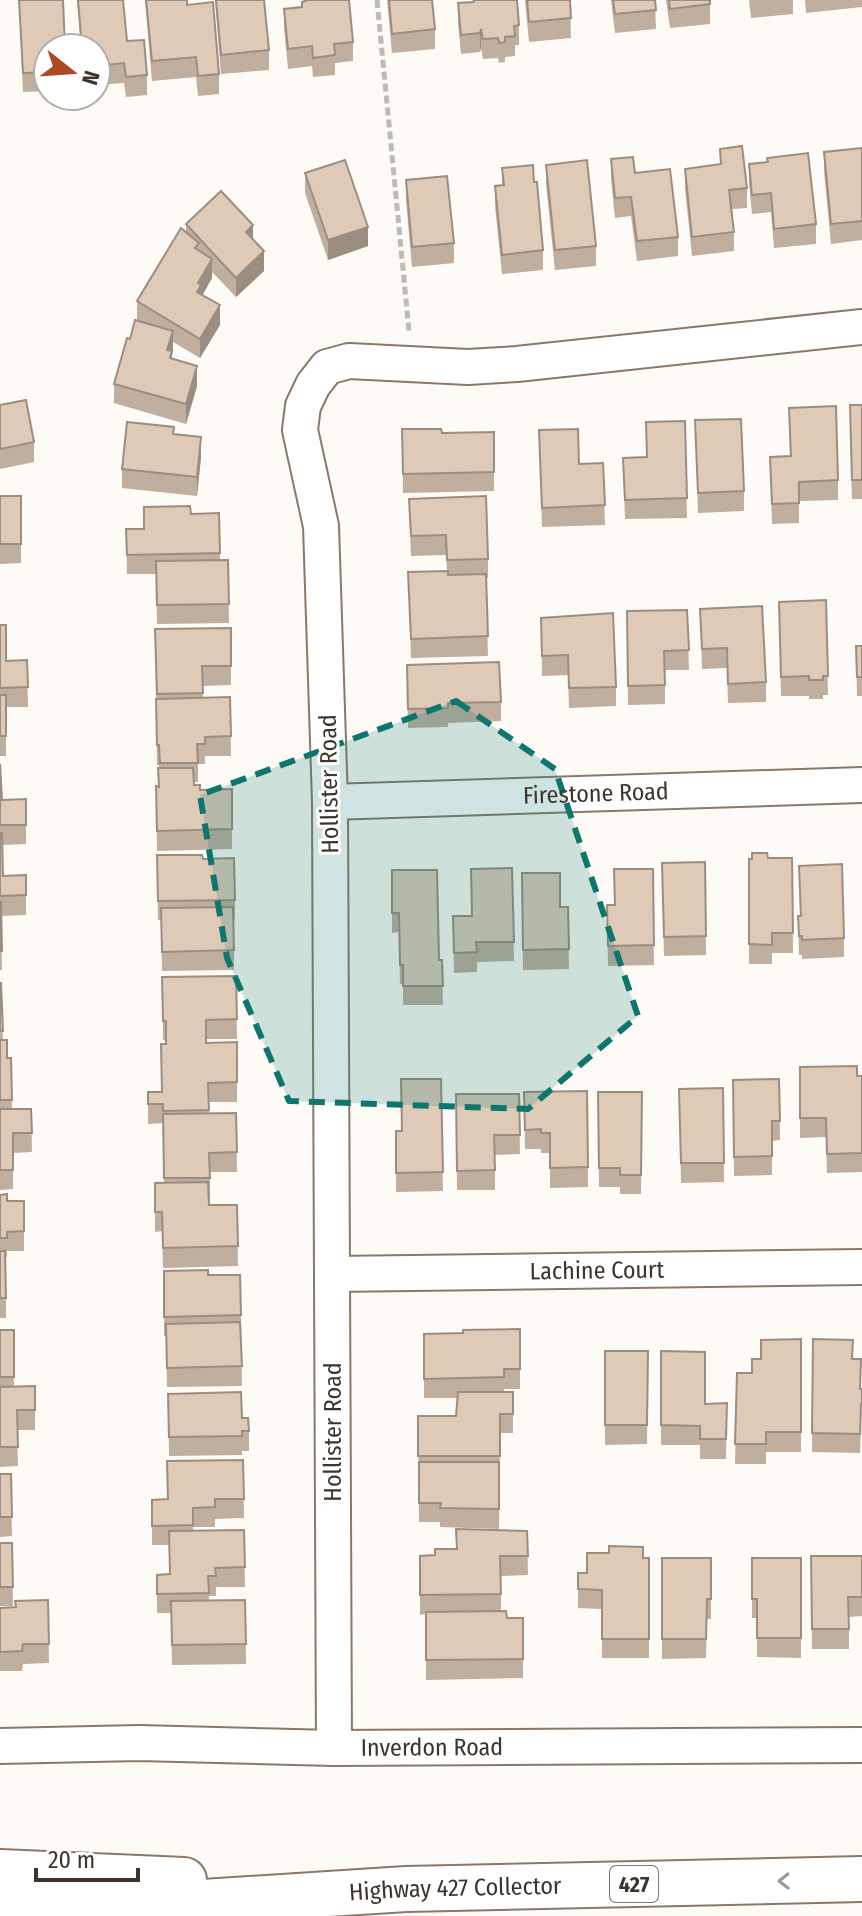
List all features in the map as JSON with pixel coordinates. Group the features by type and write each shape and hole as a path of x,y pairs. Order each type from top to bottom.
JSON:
{"highway":[{"path":"0,1872 406,1889"},
{"name":"Highway 427 Collector","path":"0,1915 406,1889 862,1879"}],"street":[{"name":"Hollister Road","path":"334,1748 330,802 321,526 300,430 303,406 313,385 327,367 349,361 468,367 517,364 862,327"},
{"name":"Firestone Road","path":"330,802 862,785"},
{"name":"Lachine Court","path":"333,1274 862,1267"},
{"name":"Inverdon Road","path":"0,1746 139,1743 334,1748 862,1745"}],"path":[{"path":"377,0 412,364"}],"highlighted area":[{"path":"456,701 555,769 638,1016 528,1109 289,1101 227,958 200,795"}],"building":[{"path":"19,0 63,0 64,32 32,32 32,73 23,73"},
{"path":"78,0 123,0 127,41 144,40 147,75 126,77 124,63 112,64 112,32 81,32"},
{"path":"146,0 187,0 187,5 213,2 219,74 198,76 196,57 152,61"},
{"path":"216,0 264,0 269,50 221,55"},
{"path":"349,0 353,42 334,44 335,55 313,58 312,46 288,49 284,9 302,7 302,2"},
{"path":"389,0 432,0 435,29 392,34"},
{"path":"517,0 519,25 514,26 515,36 505,37 505,42 499,43 498,38 483,39 481,29 480,33 461,35 458,3"},
{"path":"527,0 570,0 571,18 529,22"},
{"path":"613,0 655,0 656,10 615,14"},
{"path":"669,0 710,0 710,4 670,9"},
{"path":"742,146 747,188 729,190 734,232 692,237 685,169 721,164 720,149"},
{"path":"862,148 862,221 831,224 824,152"},
{"path":"808,153 816,224 774,229 771,193 752,195 749,164 768,162 767,158"},
{"path":"633,157 635,173 670,169 678,237 637,241 631,197 615,198 611,159"},
{"path":"345,160 368,227 328,240 305,173"},
{"path":"587,160 596,246 555,250 546,165"},
{"path":"533,165 543,250 502,255 495,186 504,185 502,168"},
{"path":"447,176 454,243 412,247 406,180"},
{"path":"221,191 253,225 246,232 264,251 236,278 186,224"},
{"path":"181,228 199,243 195,248 212,259 198,283 201,285 197,292 220,305 200,339 137,301"},
{"path":"135,320 173,331 167,350 172,351 170,358 197,366 186,404 114,384"},
{"path":"26,400 34,442 0,449 0,405"},
{"path":"850,405 862,405 862,480 852,480"},
{"path":"836,406 838,480 799,482 799,503 772,504 770,457 791,456 789,408"},
{"path":"741,419 744,491 698,493 695,420"},
{"path":"685,421 687,498 625,500 623,458 647,457 646,422"},
{"path":"127,422 174,427 173,434 201,437 197,477 122,469"},
{"path":"402,429 441,429 442,433 494,432 494,472 403,474"},
{"path":"578,429 579,464 603,463 605,505 542,508 539,430"},
{"path":"0,496 21,496 21,544 0,544"},
{"path":"486,496 488,559 447,560 446,535 411,536 409,499"},
{"path":"190,506 191,514 219,513 220,553 127,555 126,529 144,529 144,507"},
{"path":"228,560 229,604 157,605 156,561"},
{"path":"448,571 448,575 486,574 488,636 411,639 408,572"},
{"path":"826,600 828,676 823,676 823,680 809,680 809,676 781,677 779,602"},
{"path":"762,606 766,682 728,684 727,648 702,649 700,609"},
{"path":"687,610 689,650 664,651 665,685 628,686 627,611"},
{"path":"613,613 616,687 569,688 568,655 542,656 541,618"},
{"path":"0,625 6,625 6,661 27,660 28,687 0,688"},
{"path":"231,628 231,666 202,666 203,693 157,694 155,629"},
{"path":"856,646 862,646 862,677 857,677"},
{"path":"499,662 501,702 448,703 448,708 408,709 407,665"},
{"path":"0,695 6,695 6,736 0,736"},
{"path":"230,697 231,736 205,737 205,744 197,744 198,763 160,763 156,699"},
{"path":"0,764 2,800 26,799 26,825 0,825"},
{"path":"158,768 193,768 194,785 200,785 200,790 232,789 232,829 157,831"},
{"path":"0,833 3,876 26,875 26,895 0,896"},
{"path":"752,853 767,853 768,858 792,858 793,933 772,933 772,945 749,944 749,859 752,859"},
{"path":"157,855 234,858 235,900 158,901"},
{"path":"705,862 706,936 664,937 662,863"},
{"path":"842,864 844,938 802,940 798,916 801,916 799,866"},
{"path":"512,868 514,942 476,942 477,952 454,953 453,916 472,916 471,869"},
{"path":"614,869 653,869 654,945 608,946 607,905 615,905"},
{"path":"392,870 437,870 439,960 442,960 443,986 403,986 399,913 392,913"},
{"path":"522,873 560,873 560,907 568,907 569,949 523,950"},
{"path":"1,902 2,951 0,951"},
{"path":"233,907 234,950 162,952 161,908"},
{"path":"236,976 237,1019 206,1020 206,1043 237,1042 237,1082 208,1083 209,1110 163,1111 163,1104 148,1104 148,1092 162,1092 161,1044 166,1044 166,1021 163,1021 162,977"},
{"path":"1,983 3,1031 0,1031"},
{"path":"0,1040 7,1040 7,1058 11,1058 12,1100 0,1100"},
{"path":"857,1066 857,1076 862,1076 862,1153 827,1154 826,1118 800,1118 800,1067"},
{"path":"401,1079 441,1079 443,1172 396,1173 396,1131 402,1131"},
{"path":"779,1079 780,1121 772,1121 772,1156 734,1157 733,1080"},
{"path":"723,1088 724,1163 681,1163 679,1089"},
{"path":"587,1091 588,1167 550,1168 550,1133 541,1133 541,1129 525,1130 524,1092"},
{"path":"598,1092 642,1092 641,1175 620,1175 620,1168 599,1168"},
{"path":"456,1094 519,1094 520,1135 494,1135 495,1170 457,1171"},
{"path":"0,1109 31,1109 32,1133 13,1133 13,1170 0,1170"},
{"path":"236,1113 237,1152 209,1153 210,1178 164,1178 163,1114"},
{"path":"208,1182 209,1205 237,1205 238,1246 163,1248 162,1212 155,1212 155,1183"},
{"path":"7,1194 7,1201 24,1201 24,1231 7,1232 7,1238 0,1238 0,1195"},
{"path":"0,1251 5,1251 6,1298 0,1298"},
{"path":"208,1270 208,1275 240,1275 241,1315 164,1317 164,1271"},
{"path":"240,1322 242,1366 167,1368 166,1324"},
{"path":"520,1329 520,1369 504,1369 504,1377 424,1379 424,1334"},
{"path":"0,1330 14,1330 14,1377 0,1377"},
{"path":"801,1339 801,1432 766,1432 766,1444 735,1444 737,1373 752,1373 752,1359 761,1359 761,1340"},
{"path":"813,1339 853,1340 852,1359 861,1359 860,1434 812,1433"},
{"path":"605,1351 648,1351 647,1425 605,1425"},
{"path":"661,1351 705,1352 705,1404 727,1403 726,1439 700,1439 700,1426 661,1425"},
{"path":"35,1386 35,1410 17,1410 18,1447 0,1447 0,1387"},
{"path":"241,1392 242,1418 248,1418 249,1431 242,1431 242,1436 169,1437 168,1394"},
{"path":"458,1392 513,1392 513,1414 500,1414 500,1456 418,1456 418,1416 456,1416"},
{"path":"243,1460 244,1499 215,1499 215,1507 193,1508 193,1525 152,1526 152,1500 168,1499 167,1461"},
{"path":"419,1462 499,1462 499,1509 440,1508 441,1503 419,1503"},
{"path":"0,1474 11,1474 12,1517 0,1517"},
{"path":"456,1529 527,1531 528,1556 500,1556 501,1594 420,1595 420,1556 435,1555 435,1549 457,1549"},
{"path":"244,1530 245,1567 215,1568 216,1576 208,1576 209,1593 157,1594 157,1575 170,1574 169,1531"},
{"path":"0,1543 12,1543 13,1587 0,1587"},
{"path":"609,1546 643,1547 643,1558 649,1558 649,1639 602,1639 602,1590 578,1589 578,1573 587,1573 587,1553 609,1553"},
{"path":"811,1556 862,1556 862,1597 848,1597 849,1629 812,1629"},
{"path":"662,1558 711,1558 711,1599 707,1599 706,1639 662,1639"},
{"path":"752,1558 801,1558 801,1638 757,1638 757,1599 752,1599"},
{"path":"48,1600 49,1644 23,1644 22,1651 0,1652 0,1608 16,1607 15,1601"},
{"path":"245,1600 246,1644 172,1645 171,1601"},
{"path":"506,1611 507,1618 523,1618 523,1659 426,1660 426,1612"}]}
